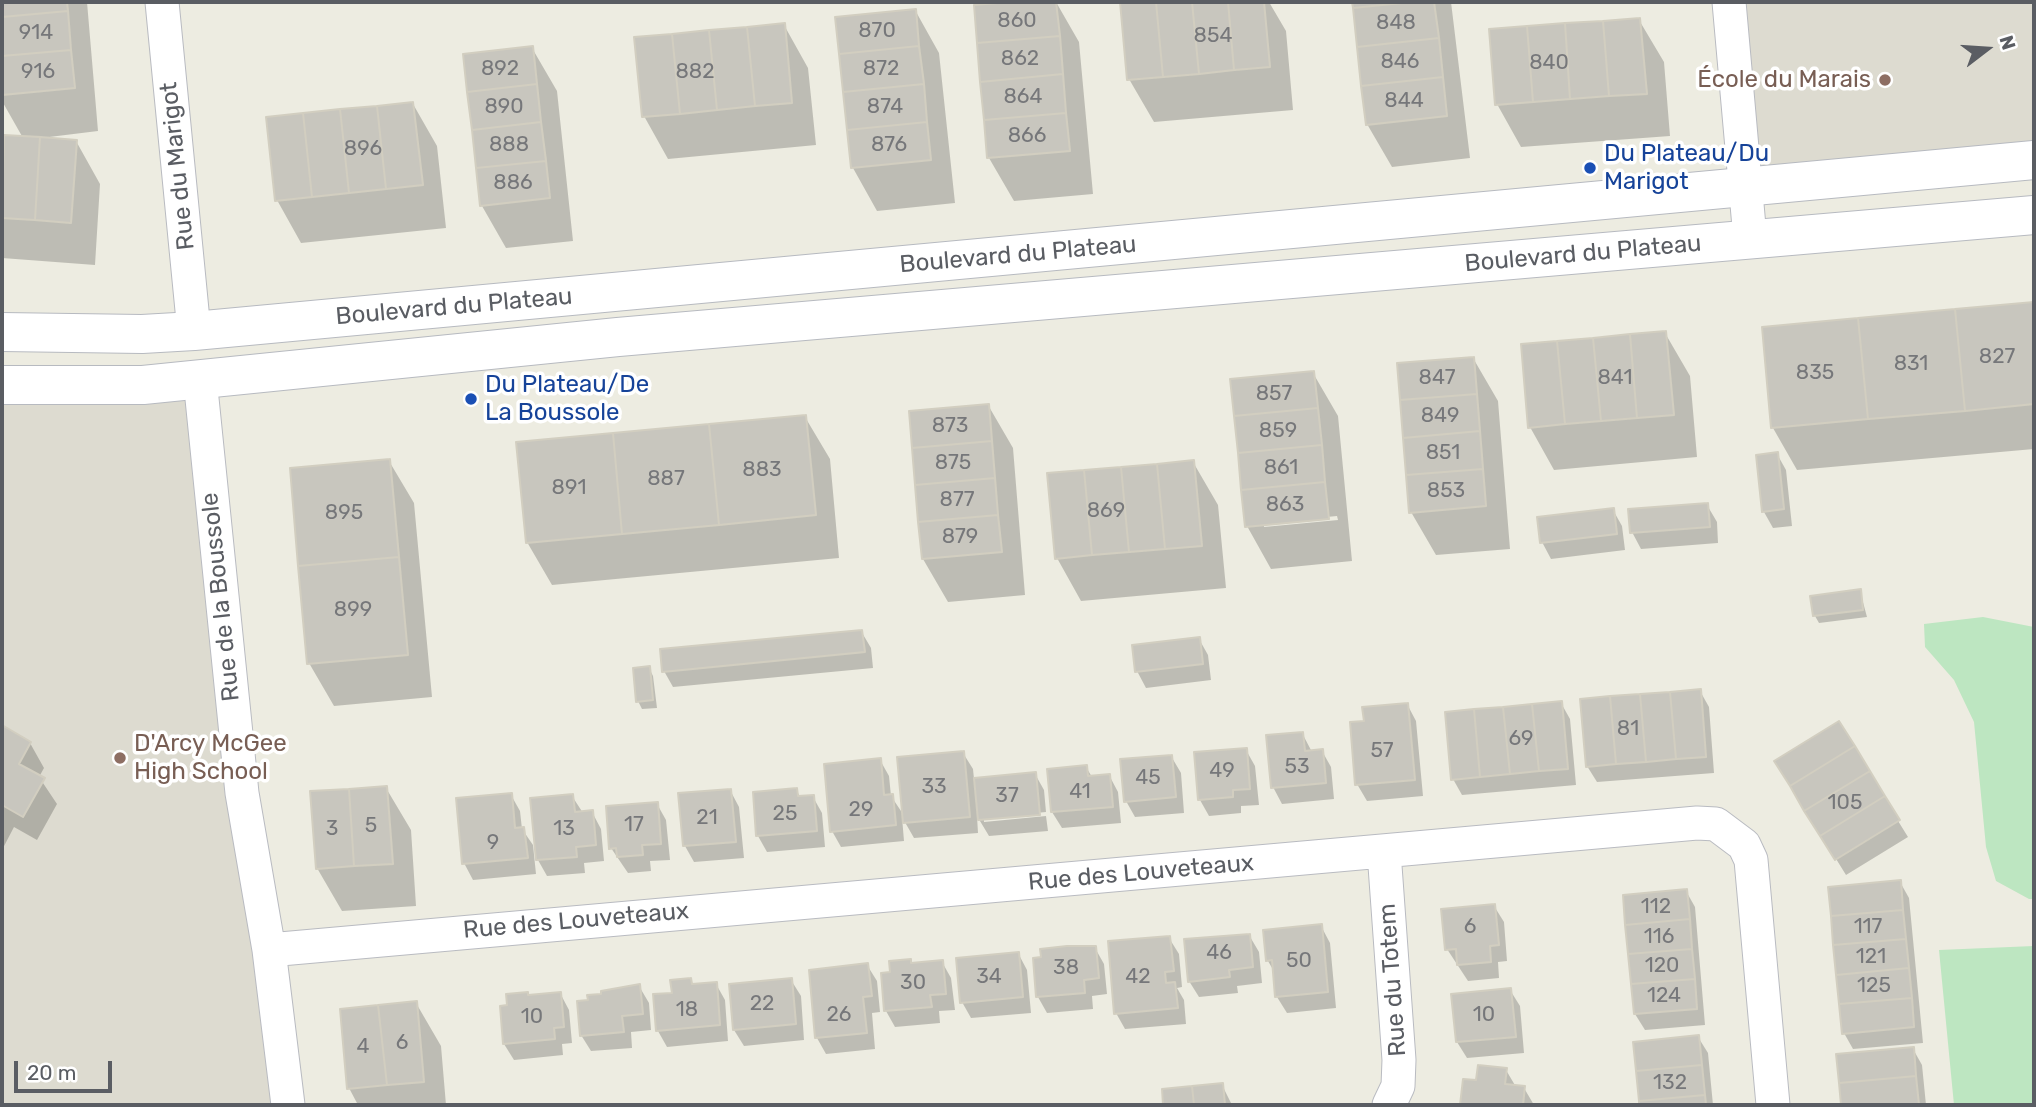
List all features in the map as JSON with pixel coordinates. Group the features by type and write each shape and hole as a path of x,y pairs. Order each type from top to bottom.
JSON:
{"main road":[{"name":"Boulevard du Plateau","path":"2,332 142,334 194,331 2034,160"},
{"name":"Boulevard du Plateau","path":"2,385 143,385 618,337 2034,215"},
{"path":"194,331 200,379"}],"street":[{"name":"Rue du Marigot","path":"162,2 194,331"},
{"path":"1729,2 1751,238"},
{"name":"Rue de la Boussole","path":"200,379 242,793 269,950 288,1105"},
{"name":"Rue des Louveteaux","path":"269,950 1697,823 1716,824 1744,845 1755,880 1773,1105"},
{"name":"Rue du Totem","path":"1384,852 1399,1060 1398,1086 1389,1105"}],"shaded area":[{"name":"École du Marais","path":"1729,2 2034,2 2034,160 1746,186"},
{"name":"D'Arcy McGee High School","path":"200,379 288,1105 2,1105 2,385"}],"green space":[{"path":"1983,617 2034,627 2034,899 2029,899 1996,881 1986,847 1974,722 1954,680 1925,647 1924,624"},
{"path":"2034,946 2034,1105 1954,1105 1939,950"}],"building":[{"path":"2,2 67,2 68,11 2,17"},
{"path":"1056,2 1060,36 977,43 974,5"},
{"path":"1120,2 1156,2 1163,77 1127,80"},
{"path":"1156,2 1192,2 1199,74 1163,77"},
{"path":"1192,2 1228,2 1234,70 1199,74"},
{"path":"1228,2 1264,2 1270,67 1234,70"},
{"path":"1352,2 1412,2 1353,8"},
{"path":"1434,2 1439,38 1357,47 1353,8"},
{"path":"916,9 919,46 839,54 835,17"},
{"path":"68,11 71,50 2,56 2,17"},
{"path":"1640,18 1647,94 1609,96 1603,21"},
{"path":"1603,21 1609,96 1570,99 1565,23"},
{"path":"785,23 792,103 755,106 747,27"},
{"path":"1565,23 1570,99 1533,102 1527,26"},
{"path":"1527,26 1533,102 1495,105 1489,29"},
{"path":"747,27 755,106 717,110 709,30"},
{"path":"709,30 717,110 680,114 672,34"},
{"path":"672,34 680,114 642,117 634,37"},
{"path":"1060,36 1063,74 980,82 977,43"},
{"path":"1439,38 1443,77 1361,86 1357,47"},
{"path":"533,46 537,84 467,92 463,54"},
{"path":"919,46 924,84 843,92 839,54"},
{"path":"71,50 75,88 2,95 2,56"},
{"path":"1063,74 1066,113 984,120 980,82"},
{"path":"1443,77 1447,116 1366,125 1361,86"},
{"path":"537,84 541,122 472,130 467,92"},
{"path":"924,84 927,122 847,130 843,92"},
{"path":"413,102 423,185 386,189 377,106"},
{"path":"377,106 386,189 349,193 340,109"},
{"path":"340,109 349,193 312,197 303,113"},
{"path":"303,113 312,197 275,201 266,117"},
{"path":"1066,113 1070,151 987,158 984,120"},
{"path":"541,122 546,161 476,168 472,130"},
{"path":"927,122 931,160 851,168 847,130"},
{"path":"4,135 40,137 35,220 2,218"},
{"path":"40,137 77,140 71,223 35,220"},
{"path":"546,161 550,198 480,206 476,168"},
{"path":"2034,302 2034,404 1965,411 1955,309"},
{"path":"1955,309 1965,411 1868,419 1858,318"},
{"path":"1858,318 1868,419 1771,428 1762,327"},
{"path":"1666,331 1674,415 1637,418 1630,334"},
{"path":"1630,334 1637,418 1601,421 1593,338"},
{"path":"1593,338 1601,421 1565,424 1557,341"},
{"path":"1557,341 1565,424 1528,428 1521,344"},
{"path":"1474,357 1477,394 1400,400 1397,363"},
{"path":"1314,371 1318,408 1234,416 1230,379"},
{"path":"1477,394 1480,431 1403,438 1400,400"},
{"path":"989,404 992,441 912,448 909,411"},
{"path":"1318,408 1322,445 1238,453 1234,416"},
{"path":"806,415 816,515 719,525 709,424"},
{"path":"709,424 719,525 622,534 613,433"},
{"path":"1480,431 1483,469 1406,475 1403,438"},
{"path":"613,433 622,534 526,543 516,442"},
{"path":"992,441 995,478 915,485 912,448"},
{"path":"1322,445 1325,482 1241,490 1238,453"},
{"path":"1778,452 1784,509 1762,512 1756,455"},
{"path":"390,459 399,557 298,566 290,468"},
{"path":"1194,460 1202,546 1165,549 1157,464"},
{"path":"1157,464 1165,549 1129,552 1121,467"},
{"path":"1121,467 1129,552 1092,555 1084,470"},
{"path":"1483,469 1486,506 1409,513 1406,475"},
{"path":"1084,470 1092,555 1055,559 1047,473"},
{"path":"995,478 998,515 918,522 915,485"},
{"path":"1325,482 1329,519 1245,527 1241,490"},
{"path":"1708,503 1710,527 1630,533 1628,509"},
{"path":"1614,508 1617,534 1540,543 1537,517"},
{"path":"998,515 1002,552 922,559 918,522"},
{"path":"399,557 408,655 307,664 298,566"},
{"path":"1861,589 1863,610 1813,616 1810,596"},
{"path":"862,630 865,652 662,672 660,649"},
{"path":"1200,637 1203,664 1135,672 1132,645"},
{"path":"650,666 653,700 636,702 633,668"},
{"path":"1701,689 1706,757 1676,759 1670,692"},
{"path":"1670,692 1676,759 1646,762 1640,694"},
{"path":"1640,694 1646,762 1616,764 1610,696"},
{"path":"1610,696 1616,764 1586,767 1580,699"},
{"path":"1562,701 1568,769 1539,771 1532,704"},
{"path":"1408,703 1415,780 1355,785 1350,722 1364,721 1362,707"},
{"path":"1532,704 1539,771 1510,774 1503,707"},
{"path":"1503,707 1510,774 1480,777 1474,709"},
{"path":"1474,709 1480,777 1451,780 1445,712"},
{"path":"1839,721 1855,746 1790,786 1774,761"},
{"path":"2,725 31,742 19,764 45,778 23,817 2,805"},
{"path":"1303,732 1305,751 1323,749 1326,783 1271,788 1266,735"},
{"path":"1855,746 1870,771 1804,811 1790,786"},
{"path":"1247,748 1250,789 1233,790 1233,797 1198,800 1194,752"},
{"path":"964,751 970,817 903,823 897,757"},
{"path":"1172,755 1176,797 1124,802 1120,759"},
{"path":"881,758 884,795 893,794 896,825 830,832 824,764"},
{"path":"1087,765 1088,776 1110,774 1113,807 1051,812 1047,769"},
{"path":"1870,771 1885,796 1820,836 1804,811"},
{"path":"1036,772 1040,815 978,820 974,778"},
{"path":"387,786 393,864 354,866 349,789"},
{"path":"797,788 798,796 814,795 817,831 756,836 753,792"},
{"path":"349,789 354,866 316,869 310,791"},
{"path":"731,789 736,842 683,846 678,793"},
{"path":"512,793 515,828 524,827 528,858 462,864 456,798"},
{"path":"573,794 575,812 593,810 596,845 576,847 577,857 536,860 530,798"},
{"path":"1885,796 1900,820 1835,860 1820,836"},
{"path":"658,802 661,844 642,845 643,855 617,857 616,848 609,849 606,806"},
{"path":"1901,880 1903,910 1831,916 1828,887"},
{"path":"1687,889 1690,919 1625,925 1623,895"},
{"path":"1495,904 1499,945 1490,946 1491,962 1457,965 1456,949 1445,950 1441,909"},
{"path":"1903,910 1906,939 1833,945 1831,916"},
{"path":"1690,919 1692,949 1628,954 1625,925"},
{"path":"1322,924 1328,992 1275,997 1272,960 1266,961 1263,930"},
{"path":"1250,934 1253,967 1229,970 1230,977 1188,982 1184,939"},
{"path":"1170,936 1174,971 1165,972 1166,983 1175,982 1178,1008 1114,1014 1108,941"},
{"path":"1906,939 1909,968 1836,975 1833,945"},
{"path":"1096,946 1099,978 1084,980 1085,993 1036,997 1033,958 1041,957 1040,949"},
{"path":"1692,949 1695,979 1631,984 1628,954"},
{"path":"1019,952 1023,997 960,1003 956,958"},
{"path":"911,959 911,963 943,960 946,994 930,995 932,1007 884,1011 881,973 890,972 889,961"},
{"path":"868,963 872,996 863,997 867,1033 815,1038 809,970"},
{"path":"1909,968 1912,998 1839,1004 1836,975"},
{"path":"691,978 692,984 717,982 720,1025 656,1031 653,994 672,993 670,980"},
{"path":"792,978 796,1024 733,1030 729,984"},
{"path":"1695,979 1697,1009 1634,1014 1631,984"},
{"path":"640,984 643,1014 622,1016 624,1032 580,1036 577,1001 588,1000 587,995 601,994 601,991"},
{"path":"1511,988 1516,1037 1456,1042 1451,994"},
{"path":"528,992 528,995 561,992 564,1027 554,1028 555,1039 503,1044 500,1006 507,1005 506,994"},
{"path":"1912,998 1914,1027 1842,1034 1839,1004"},
{"path":"417,1001 424,1082 387,1085 378,1005"},
{"path":"378,1005 387,1085 347,1089 340,1009"},
{"path":"1699,1035 1702,1065 1636,1071 1633,1042"},
{"path":"1914,1047 1916,1076 1839,1083 1836,1054"},
{"path":"1478,1065 1507,1068 1505,1084 1525,1086 1523,1105 1460,1105 1463,1079 1476,1080"},
{"path":"1702,1065 1705,1095 1639,1101 1636,1071"},
{"path":"1916,1076 1919,1105 1841,1105 1839,1083"},
{"path":"1223,1083 1225,1105 1194,1105 1192,1086"},
{"path":"1192,1086 1194,1105 1163,1105 1162,1089"},
{"path":"1705,1095 1706,1105 1639,1105 1639,1101"}],"place":[{"name":"École du Marais","path":"1885,80"},
{"name":"Du Plateau/Du Marigot","path":"1590,168"},
{"name":"Du Plateau/De La Boussole","path":"471,399"},
{"name":"D'Arcy McGee High School","path":"120,758"}]}
